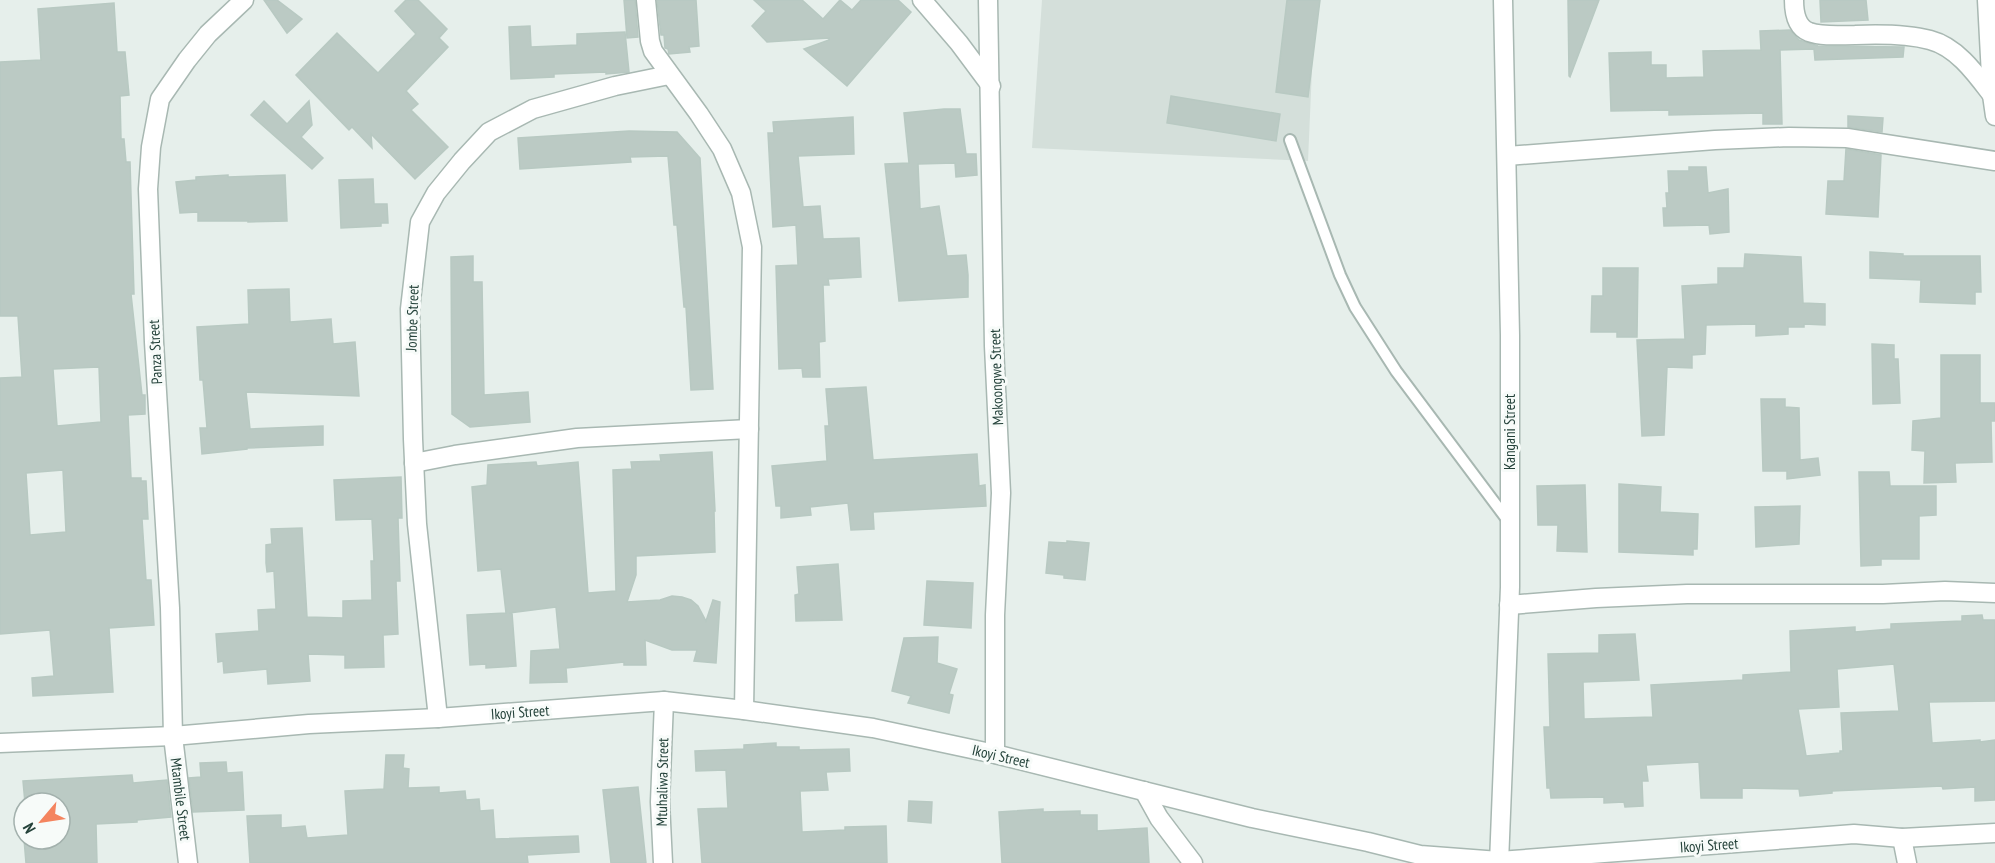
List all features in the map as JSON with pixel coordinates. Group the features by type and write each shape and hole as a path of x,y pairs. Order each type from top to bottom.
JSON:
{"street":[{"name":"Panza Street","path":"173,736 170,608 149,222 148,189 151,147 160,99 208,34 244,0"},
{"path":"646,0 653,51 722,149 741,193 752,247 744,710"},
{"path":"922,0 959,43 991,86"},
{"name":"Makoongwe Street","path":"988,0 992,274 1000,493 995,615 995,754"},
{"name":"Kangani Street","path":"1499,862 1509,605 1510,335 1503,0"},
{"path":"1794,0 1797,21 1808,32 1826,35 1864,34 1905,37 1930,40 1944,46 1973,71 1992,95"},
{"path":"1987,0 1995,117"},
{"name":"Jombe Street","path":"438,718 418,536 414,463 410,309 420,222 436,193 489,132 533,109 592,92 669,75"},
{"path":"1506,156 1703,140 1789,137 1846,138 1995,161"},
{"path":"414,463 577,438 749,429"},
{"path":"1509,605 1687,594 1883,594 1945,591 1995,593"},
{"name":"Ikoyi Street","path":"0,743 173,736 309,724 438,718 664,701 873,728 995,754 1252,818 1420,855 1499,862 1854,834 1902,838 1995,833"},
{"name":"Mtuhaliwa Street","path":"663,863 660,802 664,701"},
{"name":"Mtambile Street","path":"173,736 188,863"},
{"path":"1144,791 1169,833 1193,863"},
{"path":"1902,838 1907,863"}],"lane":[{"path":"1290,141 1340,275 1355,307 1396,371 1509,522"}],"shaded area":[{"path":"1042,0 1315,0 1308,161 1032,148"}],"building":[{"path":"264,0 277,0 302,19 287,33"},
{"path":"406,0 418,0 447,29 439,38 448,47 406,91 418,104 411,110 448,147 415,179 371,134 372,148 352,127 349,130 296,75 337,33 378,73 416,34 395,11"},
{"path":"624,0 635,0 638,37 627,38"},
{"path":"657,0 696,0 699,46 689,47 690,52 669,54 668,49 665,48 664,35 661,35"},
{"path":"754,0 802,0 823,19 840,0 852,10 861,0 898,0 911,12 847,86 804,49 829,40 829,38 767,42 752,26 766,11"},
{"path":"1287,0 1320,0 1308,97 1276,92"},
{"path":"1568,0 1599,0 1570,77 1569,76"},
{"path":"1820,0 1866,0 1868,20 1821,22"},
{"path":"114,3 117,52 125,52 129,95 120,96 121,139 124,139 126,162 130,162 134,294 131,294 142,395 145,395 145,414 128,415 131,478 141,478 141,481 146,481 148,519 142,519 146,580 151,580 154,625 109,628 113,692 33,696 32,678 54,676 50,630 0,634 0,378 22,377 18,316 0,316 0,62 41,60 38,9","holes":["99,367 101,422 57,426 53,369","63,470 66,532 30,535 26,473"]},
{"path":"530,26 531,47 577,45 577,34 625,32 629,72 554,74 554,77 511,79 509,27"},
{"path":"1790,30 1799,40 1818,46 1904,47 1903,57 1815,60 1814,49 1780,50 1782,124 1763,124 1763,113 1669,115 1669,110 1611,111 1609,53 1651,52 1651,65 1666,65 1666,78 1704,77 1703,51 1761,50 1760,31"},
{"path":"1171,96 1280,114 1276,141 1167,123"},
{"path":"264,101 287,124 309,101 312,125 301,137 323,158 312,169 251,115"},
{"path":"960,109 966,154 976,154 977,175 956,177 955,163 918,164 920,209 939,206 947,256 966,255 968,297 899,301 885,164 909,163 904,113"},
{"path":"1848,116 1883,118 1882,132 1848,127"},
{"path":"853,117 854,154 798,156 803,207 820,206 823,239 859,238 861,277 828,279 829,285 823,285 825,341 819,342 820,377 803,377 802,368 779,369 776,266 798,265 796,225 773,227 768,133 774,133 773,122"},
{"path":"629,131 677,132 700,158 713,389 691,390 686,307 684,307 677,225 674,225 668,156 630,157 631,162 520,169 518,138"},
{"path":"1846,149 1881,155 1878,217 1826,214 1828,181 1844,181"},
{"path":"1689,167 1706,167 1708,193 1728,189 1729,232 1710,234 1709,225 1664,226 1663,208 1667,208 1666,193 1669,193 1668,171 1689,171"},
{"path":"228,175 228,177 285,175 287,221 198,221 198,212 180,213 176,182 196,180 196,177"},
{"path":"373,179 374,204 387,204 388,223 381,223 381,226 341,228 339,180"},
{"path":"1870,252 1903,254 1903,256 1980,256 1981,292 1975,292 1975,304 1920,302 1921,280 1870,278"},
{"path":"1745,254 1801,257 1803,303 1825,304 1825,325 1804,324 1804,327 1788,327 1788,334 1756,336 1756,324 1706,325 1705,354 1692,355 1692,368 1667,367 1664,435 1642,436 1637,340 1685,339 1682,286 1718,284 1718,268 1744,268"},
{"path":"473,256 473,282 482,282 484,395 528,392 530,422 470,427 452,414 451,257"},
{"path":"1603,268 1638,268 1637,337 1617,337 1617,332 1591,332 1592,296 1603,296"},
{"path":"289,289 290,322 331,319 333,344 355,342 359,396 246,392 250,429 323,426 323,445 247,448 202,454 200,428 207,428 203,380 200,380 197,327 249,324 248,290"},
{"path":"1872,344 1894,345 1894,359 1898,359 1900,403 1873,404"},
{"path":"1941,355 1980,355 1980,403 1995,403 1995,421 1991,421 1992,462 1955,463 1956,482 1924,483 1925,451 1912,450 1913,421 1941,418"},
{"path":"866,387 873,460 977,454 979,486 985,485 986,506 873,512 874,529 851,530 848,503 810,507 811,515 781,518 781,506 776,506 772,466 827,461 825,426 829,426 826,389"},
{"path":"1761,399 1785,399 1785,407 1799,408 1800,460 1818,458 1820,475 1787,479 1787,471 1763,471"},
{"path":"712,452 715,552 636,556 636,575 627,602 660,600 672,596 682,597 698,606 706,621 713,600 720,602 716,663 694,661 697,650 672,650 645,640 646,665 624,665 624,662 566,668 567,682 530,683 531,651 560,649 556,607 509,613 512,613 516,666 486,668 486,664 470,665 467,615 506,613 501,569 478,571 472,487 487,485 488,465 536,462 537,466 578,462 588,593 616,591 613,470 632,469 631,462 661,461 660,455"},
{"path":"1859,472 1889,472 1890,486 1936,486 1936,515 1919,516 1919,559 1881,559 1881,565 1861,566"},
{"path":"401,477 402,518 398,518 400,581 396,581 398,634 383,635 384,667 345,668 345,655 308,654 310,681 268,684 267,669 224,673 223,661 218,662 216,634 259,631 258,610 276,609 274,571 267,572 266,563 266,545 272,544 271,529 302,528 307,617 343,618 343,601 372,600 371,561 374,561 372,519 336,520 334,480"},
{"path":"1619,484 1661,487 1660,512 1698,514 1697,549 1693,549 1693,555 1619,552"},
{"path":"1585,485 1587,552 1557,551 1558,525 1538,525 1537,486"},
{"path":"1800,506 1799,544 1756,547 1755,507"},
{"path":"1067,541 1089,543 1085,580 1046,573 1049,542 1067,543"},
{"path":"838,564 842,620 796,621 795,595 799,594 797,567"},
{"path":"927,581 973,583 971,628 924,625"},
{"path":"1982,615 1983,620 1995,620 1995,701 1929,702 1932,743 1995,740 1995,800 1975,801 1975,787 1943,789 1942,786 1832,791 1832,793 1800,796 1799,789 1742,788 1742,798 1701,798 1699,762 1646,765 1648,781 1642,781 1643,806 1625,807 1624,802 1604,803 1604,797 1551,798 1550,788 1547,788 1544,727 1550,727 1548,654 1599,653 1599,635 1635,634 1639,680 1583,682 1584,719 1653,717 1651,685 1743,680 1743,675 1791,672 1790,631 1855,627 1855,632 1891,629 1891,624 1962,621 1962,616","holes":["1894,664 1899,711 1841,713 1843,751 1806,756 1798,709 1839,707 1837,669"]},
{"path":"938,637 937,663 957,669 949,694 953,695 949,713 908,703 911,696 892,691 904,638"},
{"path":"776,743 776,747 799,747 799,750 849,749 850,771 826,772 828,790 800,791 802,832 845,830 845,827 886,826 887,863 702,863 698,809 728,808 726,770 696,771 695,751 744,749 744,745"},
{"path":"386,755 404,755 403,768 409,769 408,788 439,787 439,793 465,791 466,800 479,799 480,811 493,810 495,839 578,836 579,852 527,855 528,863 250,863 247,816 281,815 281,828 305,826 307,838 348,835 345,791 384,789"},
{"path":"226,762 227,773 242,772 244,810 193,812 189,778 201,777 200,763"},
{"path":"132,775 133,783 167,780 171,817 137,820 137,822 96,824 97,863 26,863 25,851 72,851 72,791 24,791 23,781"},
{"path":"638,787 646,863 611,863 603,790"},
{"path":"909,801 932,802 931,823 908,821"},
{"path":"1043,809 1043,812 1080,811 1080,815 1097,815 1097,831 1147,828 1149,863 1002,863 999,812"}]}
